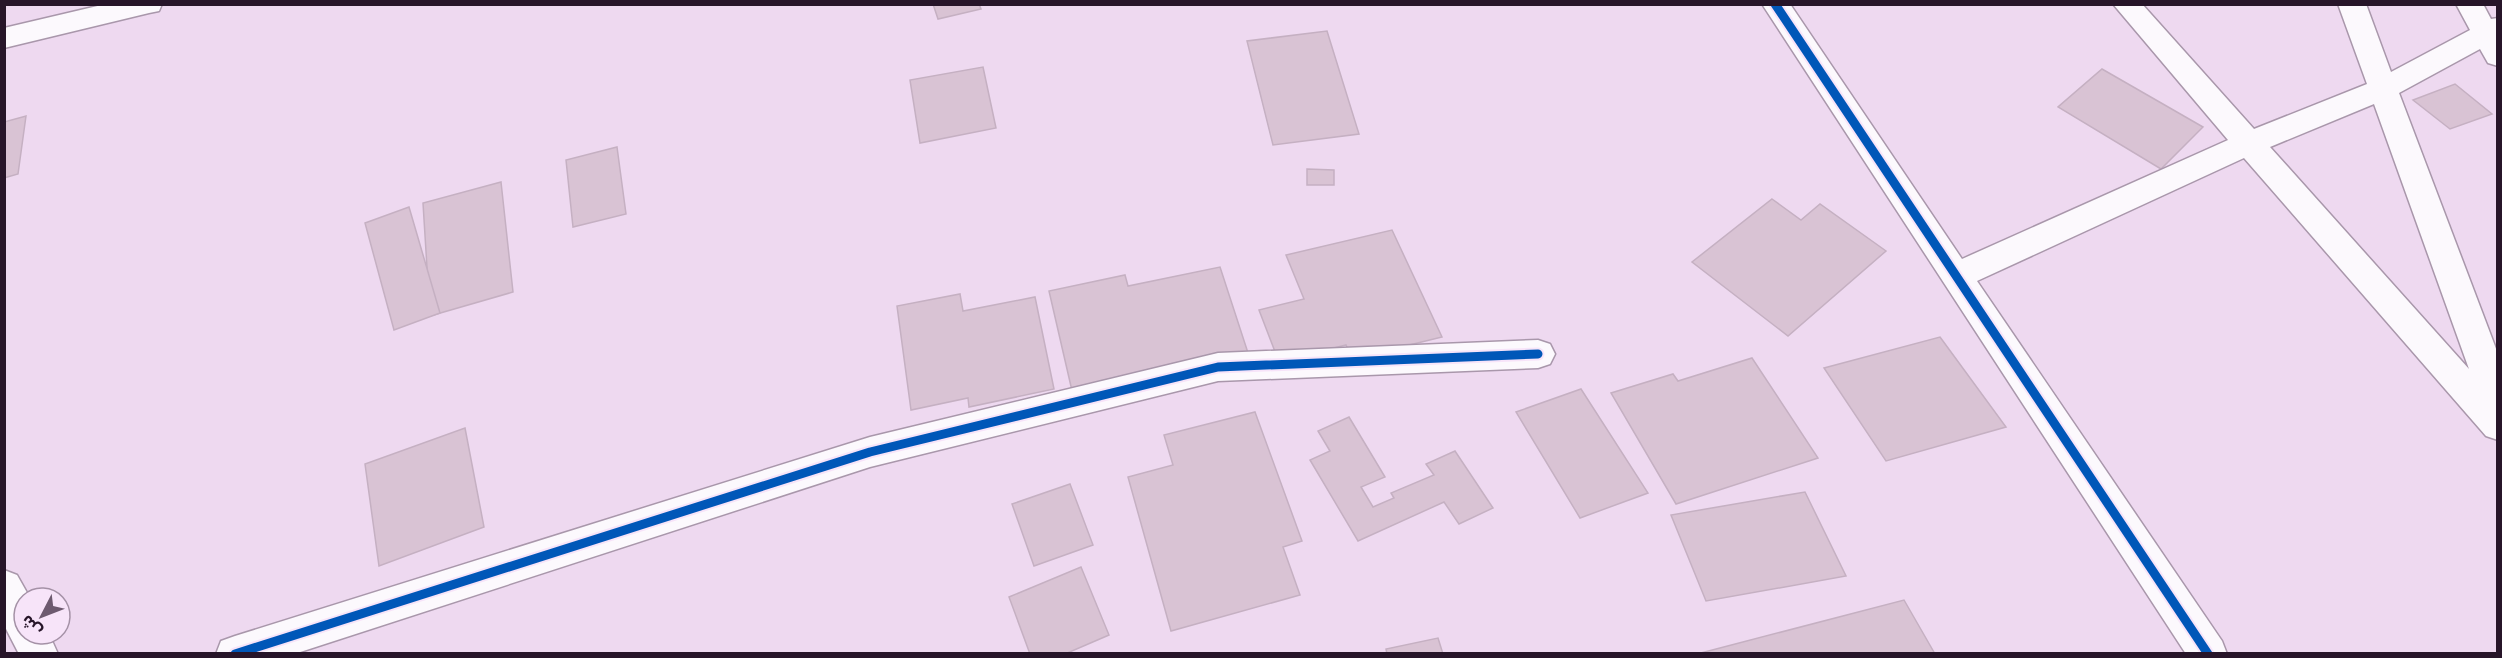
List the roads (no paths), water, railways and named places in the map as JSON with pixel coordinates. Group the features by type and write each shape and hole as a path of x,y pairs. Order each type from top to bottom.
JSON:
{"street":[{"path":"4,38 149,4"},
{"path":"1774,4 2208,654"},
{"path":"2126,4 2498,425"},
{"path":"2352,4 2498,401"},
{"path":"1956,276 2249,143 2383,89 2494,39 2469,4"},
{"path":"235,654 870,452 1218,367 1538,354"},
{"path":"4,587 12,602"}]}
